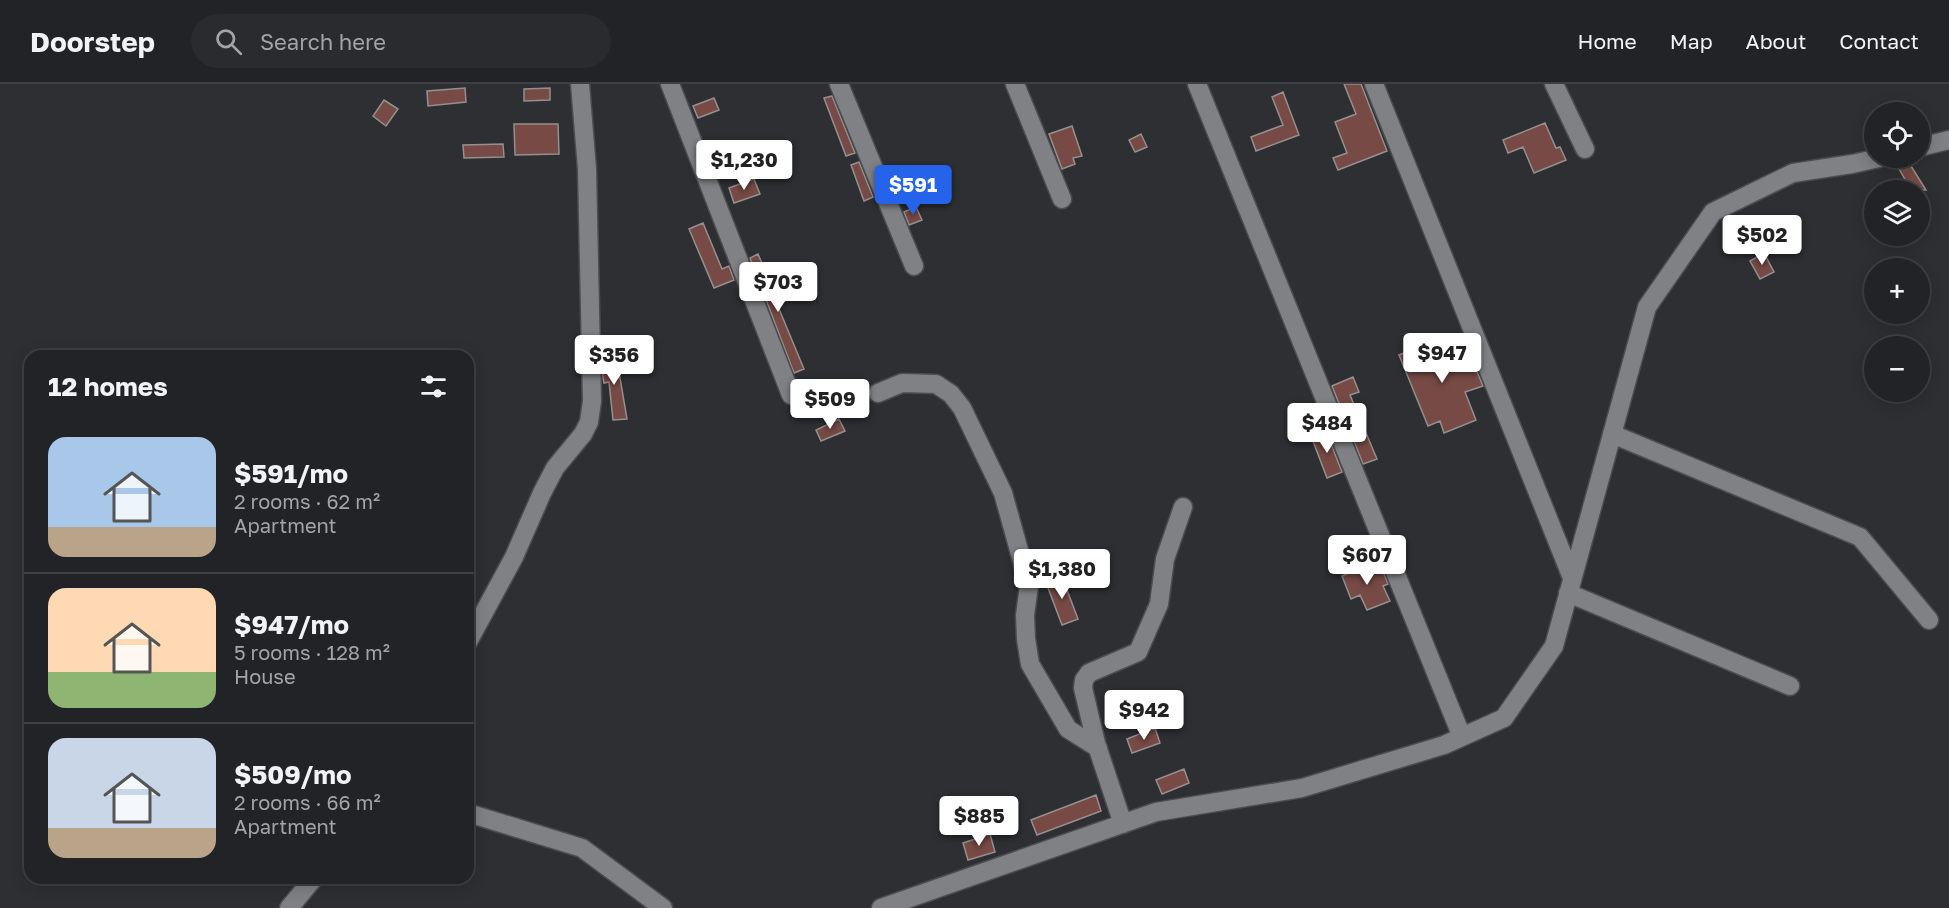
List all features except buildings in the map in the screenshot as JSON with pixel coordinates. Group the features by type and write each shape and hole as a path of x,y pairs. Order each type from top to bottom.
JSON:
{"street":[{"path":"474,631 514,557 555,468 583,435 589,422 592,401 587,169 580,84"},
{"path":"670,84 791,394"},
{"path":"839,84 914,266"},
{"path":"1016,84 1062,199"},
{"path":"1197,84 1462,738"},
{"path":"1374,84 1570,585 1790,686"},
{"path":"1554,84 1585,149"},
{"path":"1930,145 1949,140"},
{"path":"881,908 1156,812 1302,788 1444,746 1504,718 1554,645 1647,307 1713,212 1793,172 1864,161"},
{"path":"878,393 902,383 936,384 951,394 962,408 1003,493 1029,586 1025,615 1030,664 1068,729 1098,748"},
{"path":"1612,434 1860,537 1929,620"},
{"path":"1124,824 1098,748 1083,688 1084,680 1089,673 1138,652 1159,604 1165,559 1183,507"},
{"path":"474,815 582,848 663,908"},
{"path":"289,908 309,884"}]}
